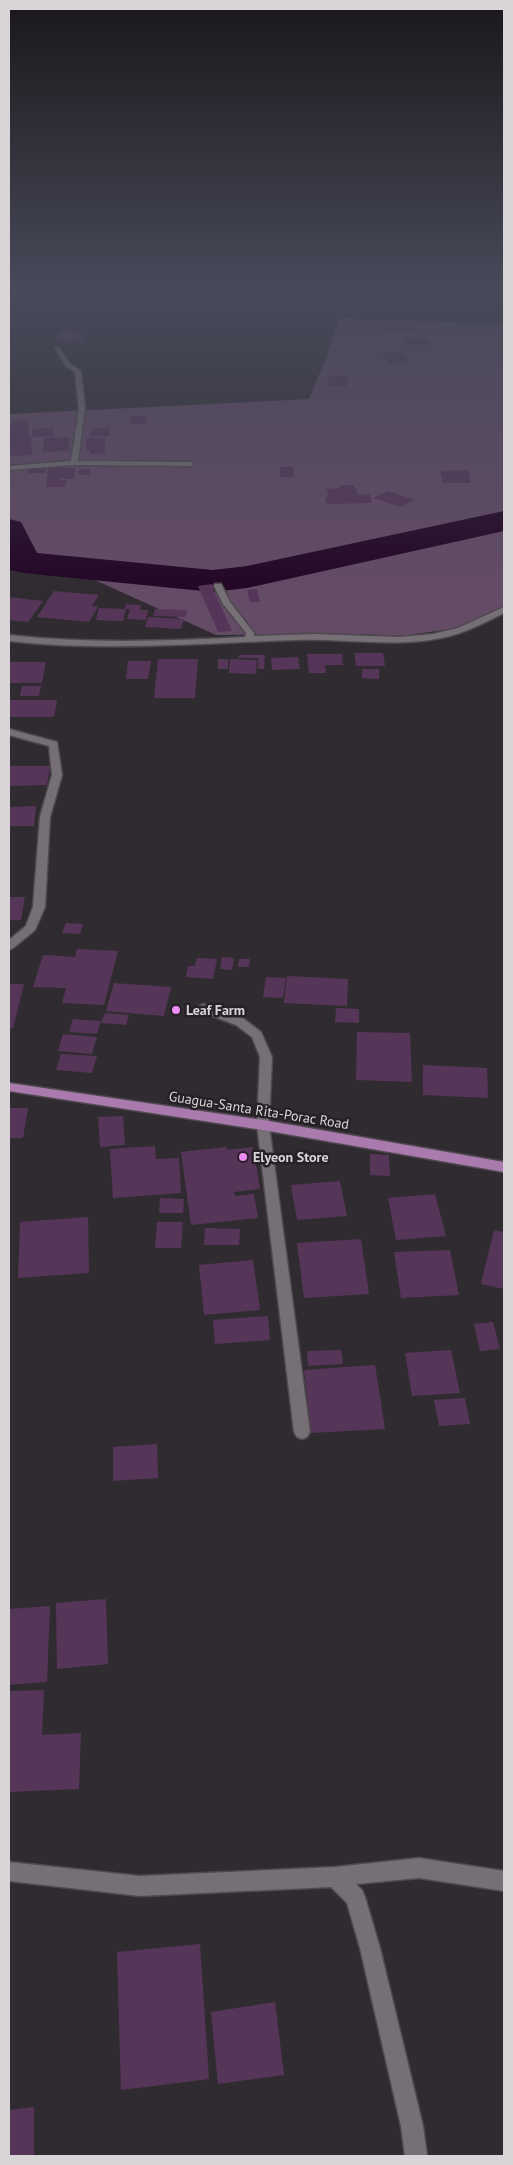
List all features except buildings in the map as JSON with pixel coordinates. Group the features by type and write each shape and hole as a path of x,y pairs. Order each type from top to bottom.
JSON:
{"main road":[{"name":"Guagua-Santa Rita-Porac Road","path":"9,1087 263,1125 504,1167"}],"street":[{"path":"74,463 82,409 80,389"},
{"path":"9,468 74,463 190,464"},
{"path":"218,586 222,599 237,614 250,633 249,639"},
{"path":"9,638 102,644 146,644 299,637 434,637 461,629 504,610"},
{"path":"9,732 54,744 58,775 45,817 40,906 31,928 9,946"},
{"path":"203,1008 240,1022 257,1035 266,1057 263,1125 302,1432"},
{"path":"9,1872 140,1886 335,1877 419,1868 504,1881"},
{"path":"335,1877 355,1897 370,1948 412,2126 416,2156"}],"shaded area":[{"path":"313,389 504,389 504,608 457,628 402,636 357,634 216,635 9,541 9,414 309,399"}],"waterway":[{"path":"9,529 23,562 213,581 247,577 504,521"}],"place":[{"name":"Leaf Farm","path":"176,1010"},
{"name":"Elyeon Store","path":"243,1157"}]}
